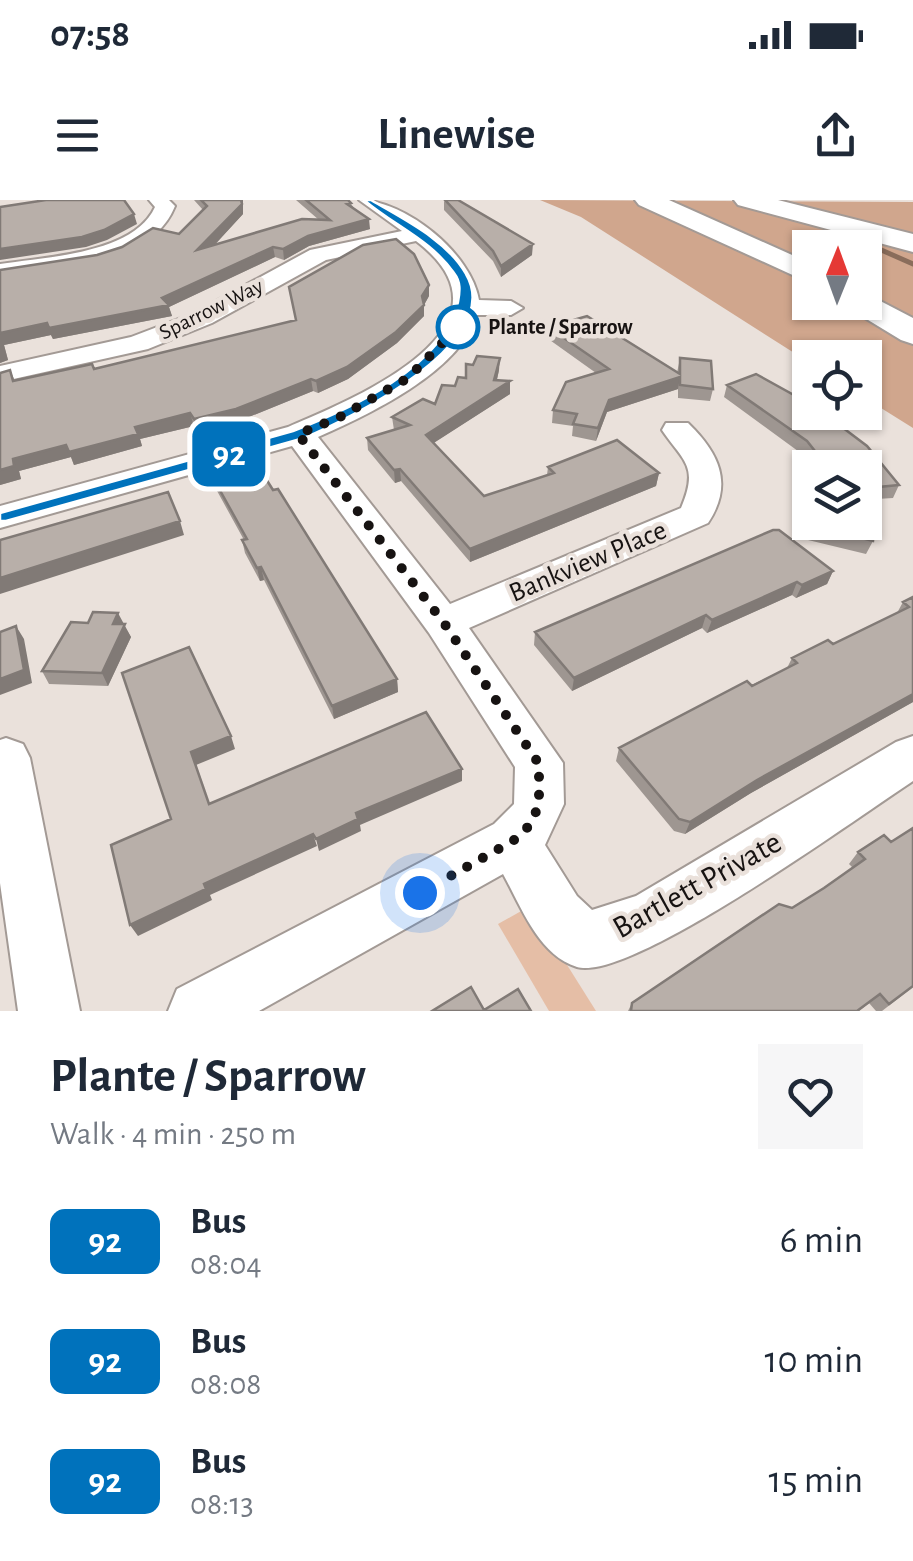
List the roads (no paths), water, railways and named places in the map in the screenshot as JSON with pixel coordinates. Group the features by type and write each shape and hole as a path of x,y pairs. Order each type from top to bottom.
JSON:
{"highway":[{"path":"648,200 792,266"},
{"path":"661,200 792,254"},
{"path":"747,200 913,243"},
{"path":"882,293 913,307"},
{"path":"882,315 913,334"}],"street":[{"path":"0,271 102,253 131,242 154,229 164,217 165,206 158,200"},
{"path":"0,517 298,434 338,418 408,378 459,325 466,307 466,290 461,274 418,234 368,200"},
{"name":"Sparrow Way","path":"0,374 139,343 203,318 318,255 418,234"},
{"path":"466,307 511,308"},
{"name":"Bankview Place","path":"444,623 696,514 709,485 701,452 676,430"},
{"path":"199,1011 513,841 531,824 539,804 539,764 444,623 298,434"},
{"name":"Bartlett Private","path":"513,841 557,916 582,940 605,938 656,916 913,756"},
{"path":"6,758 49,1011"}],"waterway":[{"path":"882,250 913,264"}],"place":[{"name":"Plante / Sparrow","path":"458,327"}]}
